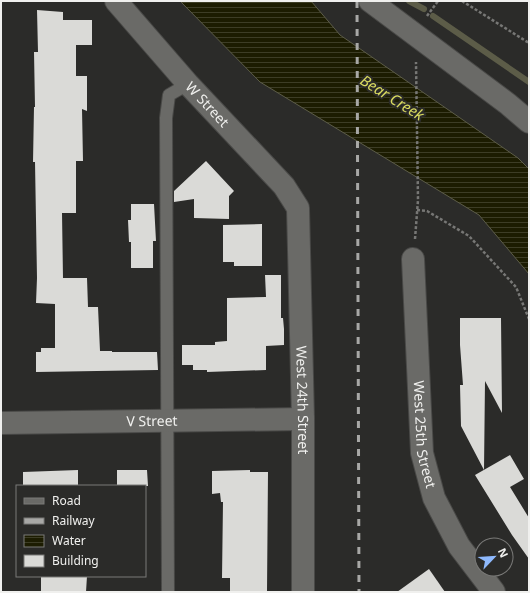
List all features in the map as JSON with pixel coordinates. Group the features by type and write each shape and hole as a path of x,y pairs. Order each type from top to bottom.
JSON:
{"street":[{"name":"W Street","path":"116,1 188,84 284,186 298,208"},
{"path":"370,1 508,104 529,122"},
{"name":"West 24th Street","path":"298,208 303,419 303,592"},
{"name":"West 25th Street","path":"413,259 422,453 434,498 460,546 494,592"},
{"name":"V Street","path":"1,423 303,419"}],"lane":[{"path":"168,592 166,118 169,95 188,84"}],"path":[{"path":"424,20 438,1"},
{"path":"462,1 529,43"},
{"path":"413,259 418,200 416,58"},
{"path":"417,210 427,211 469,236 516,288 529,319"}],"water":[{"name":"Bear Creek","path":"180,1 311,1 340,35 518,158 529,169 529,274 479,215 260,82"}],"building":[{"path":"37,10 63,12 63,20 92,20 92,45 76,45 76,76 87,76 87,111 82,109 83,161 76,161 76,213 62,213 63,278 87,278 88,307 98,307 100,351 157,352 158,370 36,372 36,352 41,352 41,348 55,348 55,304 36,303 35,162 33,162 35,107 34,52 38,52"},
{"path":"206,161 234,191 229,196 229,219 194,218 194,199 174,202 174,191"},
{"path":"131,204 154,204 156,241 153,241 153,268 131,268 131,242 129,242 128,220 131,220"},
{"path":"262,224 262,266 234,266 234,262 223,262 223,225"},
{"path":"265,275 281,275 281,318 283,318 284,329 284,345 266,346 266,370 207,372 207,370 193,370 193,365 182,365 182,345 215,345 215,342 227,341 227,298 266,297"},
{"path":"460,318 501,318 502,413 485,381 484,470 461,426 460,385 463,385 460,345"},
{"path":"510,455 524,479 510,487 529,518 529,559 512,535 475,475"},
{"path":"78,470 78,485 23,485 23,472"},
{"path":"117,470 147,470 148,486 117,485"},
{"path":"250,470 250,472 268,472 267,592 230,592 230,578 222,578 223,502 221,502 220,493 212,494 212,471"},
{"path":"429,569 445,592 397,592"},
{"path":"41,577 87,577 86,592 41,592"}],"waterway":[{"path":"409,1 424,9"},
{"path":"433,16 529,82"}],"railway":[{"path":"357,1 359,592"}]}
